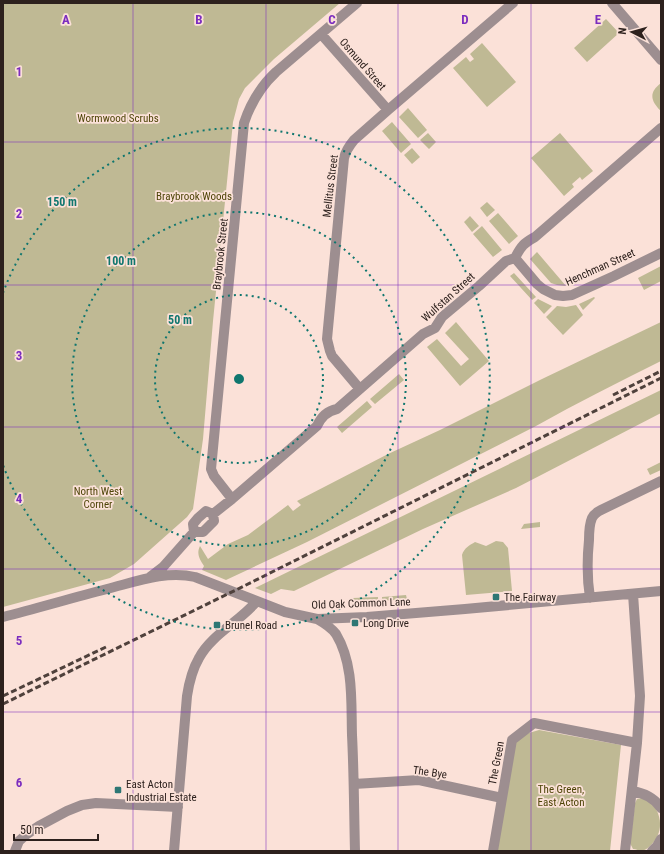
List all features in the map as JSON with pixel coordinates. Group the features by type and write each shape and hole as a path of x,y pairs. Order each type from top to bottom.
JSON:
{"street":[{"name":"Braybrook Street","path":"232,499 214,476 211,469 244,122 252,101 266,81 357,3"},
{"name":"Mellitus Street","path":"359,388 332,356 327,339 344,158 346,151 349,145 388,110 513,3"},
{"path":"612,3 661,60"},
{"name":"Osmund Street","path":"321,34 388,110"},
{"name":"Wulfstan Street","path":"148,578 163,567 194,532 203,532 214,522 213,514 317,426 320,420 330,411 337,408 423,334 435,328 442,317 506,261 515,258 526,242 535,237 661,128"},
{"name":"Henchman Street","path":"515,258 543,289 556,295 563,296 572,295 579,292 661,252"},
{"path":"590,598 588,584 588,560 589,532 592,519 596,513 601,510 661,481"},
{"name":"Old Oak Common Lane","path":"3,617 148,578 177,574 195,577 289,614 317,619 441,611 661,591"},
{"path":"625,851 637,743 640,696 633,594"},
{"path":"174,851 187,696 192,672 199,657 213,640 256,602"},
{"path":"317,619 328,625 336,633 344,651 350,674 355,851"},
{"name":"The Green","path":"493,851 512,740 534,722 637,743"},
{"name":"The Bye","path":"354,784 419,780 502,798"},
{"path":"632,790 650,796 661,808"},
{"path":"15,851 19,841 27,834 67,811 82,805 96,803 178,807"},
{"path":"652,851 661,839"}],"green space":[{"name":"Wormwood Scrubs","path":"3,3 340,3 274,59 245,88 239,99 233,122 203,439 193,509 187,517 134,564 110,578 3,607"},
{"path":"606,19 619,33 587,62 574,48"},
{"path":"482,43 516,82 487,107 453,68 466,57 470,62 474,59 470,54"},
{"path":"661,83 661,111 655,104 652,97 654,90"},
{"path":"408,108 427,130 418,138 399,117"},
{"path":"392,122 411,144 401,153 382,131"},
{"path":"428,133 436,142 429,149 420,140"},
{"path":"560,133 593,171 582,180 580,177 572,184 574,187 564,196 531,158"},
{"path":"412,148 420,157 412,164 404,155"},
{"path":"487,202 495,210 487,217 480,208"},
{"path":"498,213 518,236 509,244 489,221"},
{"path":"470,216 479,226 472,232 464,222"},
{"path":"482,226 502,250 493,257 473,234"},
{"path":"537,252 566,286 551,283 530,259"},
{"path":"661,266 661,281 644,290 638,278"},
{"path":"514,273 536,297 532,300 510,276"},
{"path":"594,297 595,298 583,310 579,304"},
{"path":"538,299 552,306 544,314 534,303"},
{"path":"576,305 583,315 563,335 546,317 557,306 566,307"},
{"path":"456,322 489,361 460,386 427,347 437,339 461,366 469,359 445,333"},
{"path":"661,322 661,361 307,542 226,580 202,570 204,566 198,554 200,546 208,559 228,544 248,535 288,505 293,511 301,505 297,501 388,454"},
{"path":"399,374 404,380 375,404 370,399"},
{"path":"661,390 661,413 516,488 423,529 294,591 281,589 271,594 255,588"},
{"path":"367,401 372,407 342,433 337,427"},
{"path":"661,462 661,470 650,475 647,469"},
{"path":"540,522 540,527 521,529 524,524"},
{"path":"496,541 503,542 508,548 512,591 466,595 462,555 464,550 475,542 486,546"},
{"path":"406,595 407,599 382,601 382,597"},
{"path":"378,597 378,600 354,602 353,598"},
{"name":"The Green, East Acton","path":"539,730 621,745 610,851 494,851 515,743 522,735"},
{"path":"641,798 648,801 656,809 660,819 660,829 657,838 649,847 642,851 633,849 630,843 635,803 637,799"}],"railway":[{"path":"613,395 661,371"},
{"path":"3,704 244,586 661,378"},
{"path":"3,696 108,646"}],"place":[{"name":"The Fairway","path":"496,597"},
{"name":"Long Drive","path":"355,623"},
{"name":"Brunel Road","path":"217,625"},
{"name":"East Acton Industrial Estate","path":"118,790"}],"park label":[{"name":"Braybrook Woods","path":"194,196"},
{"name":"North West Corner","path":"98,497"}]}
